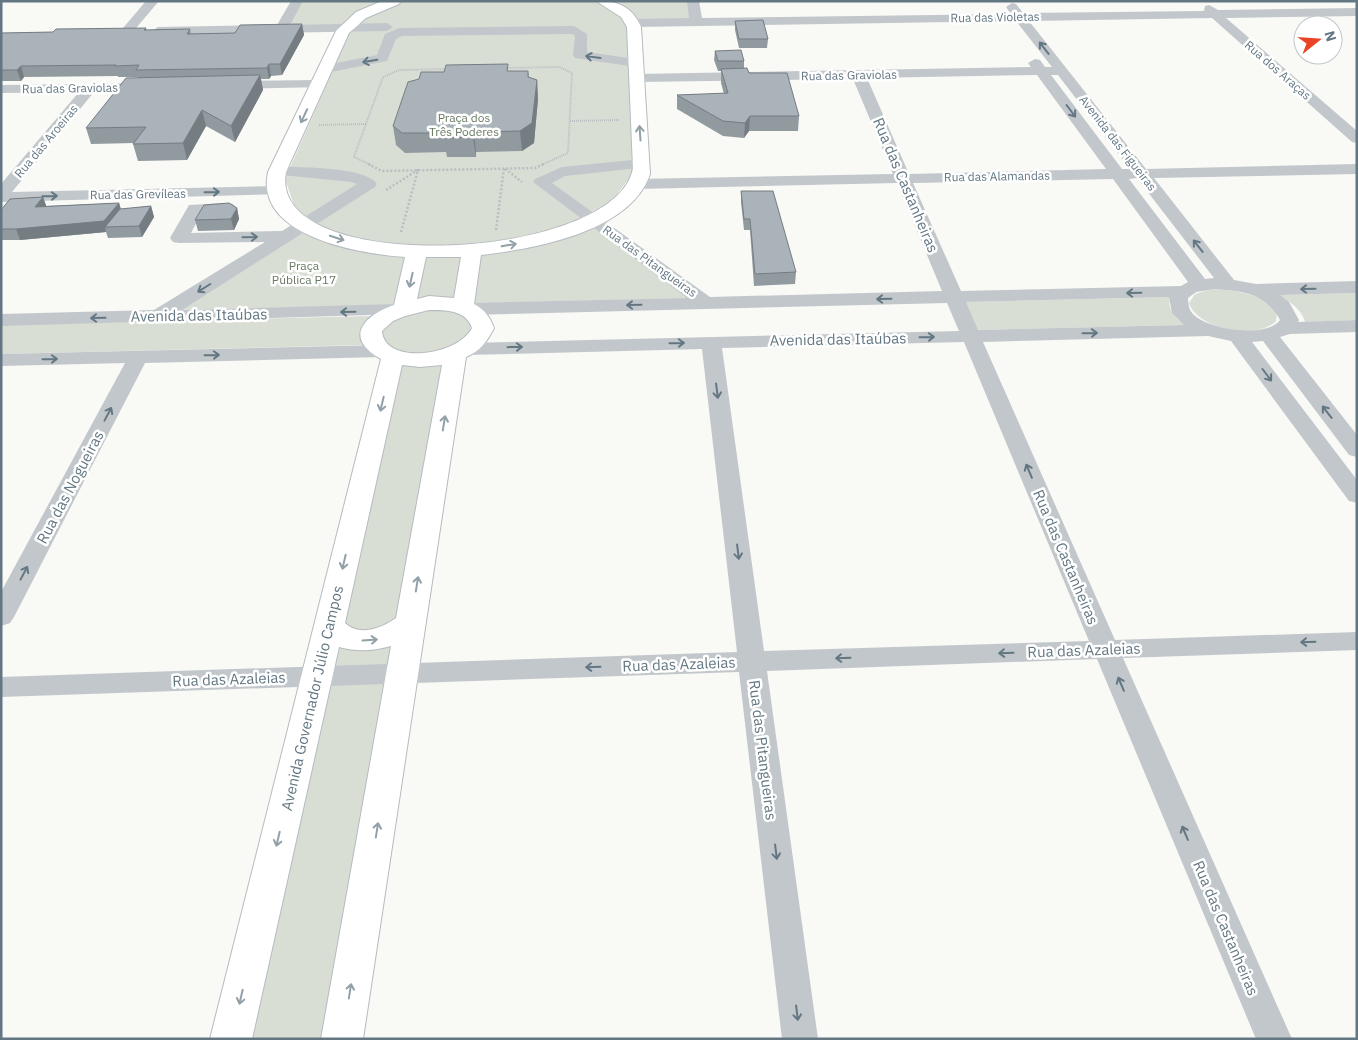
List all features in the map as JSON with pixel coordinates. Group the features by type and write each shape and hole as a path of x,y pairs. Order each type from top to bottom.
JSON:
{"main road":[{"path":"394,1 361,15 345,28 275,180 276,194 285,210 304,224 345,241 407,251 483,249 547,237 593,220 619,204 638,184 642,173 642,164 633,23 622,11 603,1"},
{"path":"465,308 483,249"},
{"path":"400,309 407,251"},
{"path":"435,303 465,308 479,317 483,328 478,339 461,351 423,360 387,354 374,344 371,333 378,322 400,309 435,303"},
{"path":"342,1039 402,674 461,351"},
{"name":"Avenida Governador Júlio Campos","path":"231,1039 329,625 387,354"},
{"path":"329,625 341,635 358,640 368,640 396,633 411,623"}],"street":[{"path":"153,1 123,31 281,28 393,30 382,58 322,76 219,86"},
{"path":"281,28 297,1"},
{"path":"693,1 696,22"},
{"path":"990,1 1013,33"},
{"name":"Avenida das Figueiras","path":"1008,1 1228,284"},
{"name":"Rua dos Araças","path":"1200,1 1357,139"},
{"path":"839,7 844,20"},
{"name":"Rua das Violetas","path":"633,23 1357,12"},
{"name":"Rua das Graviolas","path":"393,30 574,30 581,34 580,55 636,71 858,74 1062,71"},
{"name":"Avenida das Figueiras","path":"1024,48 1118,174 1191,288"},
{"name":"Rua das Castanheiras","path":"858,74 1274,1039"},
{"name":"Rua das Graviolas","path":"1,89 160,87"},
{"name":"Rua das Aroeiras","path":"1,196 90,88"},
{"name":"Rua das Pitangueiras","path":"642,164 562,172 541,182 706,303"},
{"name":"Rua das Alamandas","path":"638,184 1357,169"},
{"path":"159,316 369,184 354,176 278,171"},
{"path":"276,194 229,208 195,209 179,238 287,236"},
{"name":"Rua das Grevíleas","path":"1,196 276,194"},
{"path":"465,308 954,297 1191,288 1228,284 1254,290 1271,297 1287,311 1290,318 1288,325 1276,332"},
{"path":"1254,290 1357,287"},
{"path":"1191,288 1178,297 1177,303 1180,309 1194,322 1211,330 1238,336 1357,326"},
{"name":"Avenida das Itaúbas","path":"1,320 400,309"},
{"name":"Avenida das Itaúbas","path":"461,351 711,342 1211,330"},
{"path":"1276,332 1357,450"},
{"path":"1238,336 1357,496"},
{"name":"Rua das Pitangueiras","path":"711,342 800,1039"},
{"path":"1,360 387,354"},
{"name":"Rua das Nogueiras","path":"1,617 138,357"},
{"name":"Rua das Azaleias","path":"1,687 1357,641"}],"path":[{"path":"559,67 572,73 570,120 568,153 535,168 382,171 354,157 383,77 400,70 559,67"},
{"path":"570,120 639,119"},
{"path":"299,126 366,124"},
{"path":"504,168 527,186"},
{"path":"483,249 504,168"},
{"path":"385,191 418,170"},
{"path":"407,251 418,170"}],"green space":[{"path":"301,1 385,1 355,14 339,27 284,31"},
{"name":"Praça dos Três Poderes","path":"403,1 593,1 618,14 627,27 633,173 611,202 562,227 496,243 419,247 372,242 333,231 317,224 295,208 285,179 350,31 368,17"},
{"path":"612,1 689,1 692,24 640,22 628,10"},
{"name":"Praça Pública P17","path":"594,226 692,298 176,310 301,231 406,256"},
{"path":"1211,289 1241,292 1263,299 1276,312 1276,321 1267,327 1242,331 1228,329 1203,320 1194,312 1189,303 1195,294"},
{"path":"1357,293 1357,320 1305,322 1298,309 1277,295"},
{"path":"1170,297 1171,309 1175,316 1185,325 975,330 963,302"},
{"path":"430,308 454,311 463,315 471,326 469,334 461,342 447,349 421,354 412,354 394,348 384,338 383,331 387,324 396,317"},
{"path":"372,316 362,329 360,337 362,345 1,354 1,325"},
{"path":"442,364 321,1039 252,1039 402,365 424,366"}],"building":[{"path":"763,20 768,39 739,39 735,21"},
{"path":"302,24 280,64 269,64 267,68 136,70 139,65 116,65 21,66 17,70 1,70 1,33 53,32 56,29 146,28 144,30 190,29 187,34 235,33 240,25"},
{"path":"741,50 744,61 718,61 715,51"},
{"path":"508,64 507,71 528,71 528,77 537,80 532,123 520,131 474,132 473,137 444,138 446,133 402,133 393,126 408,82 419,79 421,72 444,72 446,65"},
{"path":"747,68 749,73 787,73 799,116 750,116 745,123 723,121 677,95 728,93 721,69"},
{"path":"260,75 231,126 202,110 183,143 133,144 146,127 86,128 126,78"},
{"path":"741,191 773,191 796,272 755,274 750,219 744,219"},
{"path":"43,197 35,207 119,203 104,221 1,229 1,210 10,199"},
{"path":"229,203 237,208 231,219 195,220 204,205"},
{"path":"151,206 139,226 105,227 120,209"}]}
